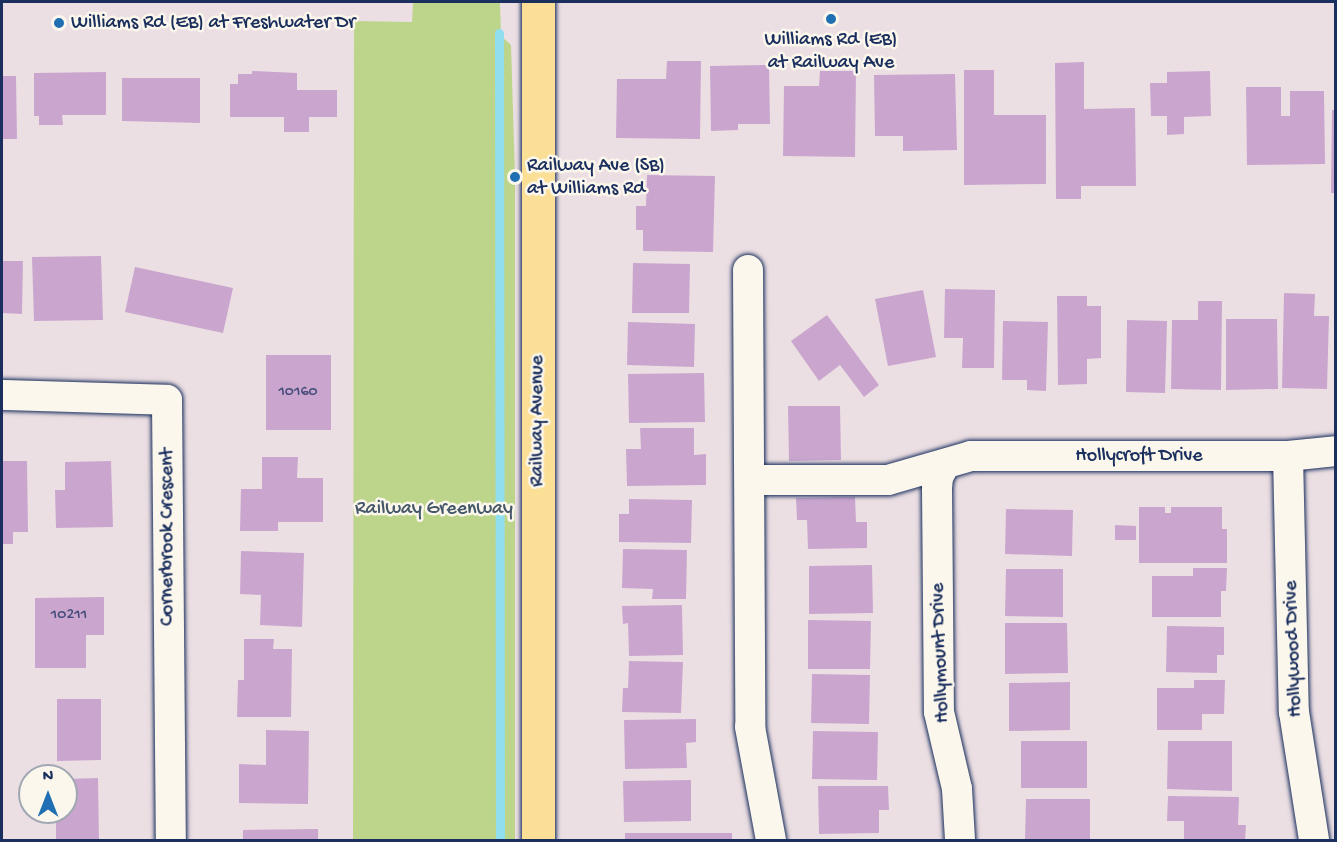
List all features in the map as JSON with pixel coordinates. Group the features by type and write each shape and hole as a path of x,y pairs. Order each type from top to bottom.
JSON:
{"main road":[{"name":"Railway Avenue","path":"538,2 538,840"}],"street":[{"path":"748,270 750,728 771,840"},
{"name":"Cornerbrook Crescent","path":"2,395 167,400 171,840"},
{"name":"Hollycroft Drive","path":"750,480 888,480 944,466 957,459 986,455 1288,456 1335,451"},
{"name":"Hollywood Drive","path":"1288,456 1294,712 1314,840"},
{"name":"Hollymount Drive","path":"944,466 938,477 937,488 939,712 957,789 960,840"}],"green space":[{"name":"Railway Greenway","path":"413,2 500,2 501,36 511,45 515,177 515,840 353,840 354,21 412,22"}],"building":[{"path":"667,61 701,61 700,139 616,138 617,79 666,79"},
{"path":"1084,62 1084,109 1135,108 1136,186 1081,186 1081,199 1056,199 1055,63"},
{"path":"769,65 770,124 738,124 738,130 711,131 710,66"},
{"path":"964,70 994,70 994,115 1046,115 1046,184 964,185"},
{"path":"252,71 297,73 297,90 337,90 337,117 309,117 309,132 284,132 284,117 230,117 230,84 238,84 238,74 252,74"},
{"path":"820,71 856,71 855,157 783,156 784,86 819,86"},
{"path":"1210,71 1211,116 1184,117 1184,134 1167,135 1167,116 1151,116 1150,83 1167,83 1167,72"},
{"path":"106,72 106,115 62,115 63,125 39,125 39,116 34,116 34,73"},
{"path":"955,74 957,150 903,151 903,136 875,136 874,75"},
{"path":"2,76 16,76 17,139 2,139"},
{"path":"122,78 200,78 200,123 122,121"},
{"path":"1246,87 1281,87 1281,116 1290,116 1290,91 1324,91 1325,164 1247,165"},
{"path":"1332,110 1336,110 1336,193 1331,193"},
{"path":"647,175 715,176 713,252 643,251 643,230 636,230 636,206 646,206"},
{"path":"101,256 103,320 34,321 32,257"},
{"path":"2,261 23,261 22,314 2,313"},
{"path":"633,263 690,264 689,313 632,313"},
{"path":"135,267 233,288 223,333 125,312"},
{"path":"945,289 995,290 994,368 962,368 963,338 944,338"},
{"path":"923,290 936,357 888,366 875,299"},
{"path":"1284,293 1315,294 1314,316 1329,316 1327,389 1282,388"},
{"path":"1057,296 1087,296 1087,306 1101,306 1101,358 1087,359 1087,384 1058,385"},
{"path":"1198,301 1222,301 1221,390 1171,389 1172,320 1198,320"},
{"path":"827,315 879,385 864,397 840,365 819,381 791,341"},
{"path":"1226,319 1277,319 1278,389 1226,390"},
{"path":"1127,320 1167,321 1165,393 1126,392"},
{"path":"1003,321 1048,322 1046,391 1027,390 1027,380 1002,380"},
{"path":"628,322 695,324 694,367 627,365"},
{"path":"266,355 331,355 331,430 266,430"},
{"path":"704,373 705,422 629,423 628,374"},
{"path":"788,406 840,406 841,460 789,461"},
{"path":"640,428 694,428 694,455 706,454 706,485 627,486 626,449 641,449"},
{"path":"262,457 298,457 297,478 323,478 323,522 278,522 278,531 240,531 241,489 262,489"},
{"path":"2,461 27,461 28,532 13,532 13,544 2,544"},
{"path":"111,461 113,527 56,528 55,490 65,490 65,462"},
{"path":"855,497 856,522 867,522 867,548 808,549 807,520 797,520 796,498"},
{"path":"629,499 692,500 691,543 619,542 619,514 629,514"},
{"path":"1139,507 1165,507 1165,513 1171,513 1171,507 1222,507 1222,529 1227,529 1227,563 1139,563"},
{"path":"1006,509 1073,510 1072,556 1005,554"},
{"path":"1115,525 1136,526 1136,540 1115,540"},
{"path":"623,549 687,550 686,599 652,599 653,589 622,588"},
{"path":"241,551 304,553 302,627 260,625 261,595 240,594"},
{"path":"872,565 873,613 809,614 809,566"},
{"path":"1193,568 1227,568 1226,591 1221,591 1221,617 1152,617 1152,576 1193,576"},
{"path":"1006,569 1063,569 1063,617 1005,616"},
{"path":"104,597 104,635 86,635 86,668 35,668 35,598"},
{"path":"682,605 683,655 629,656 628,623 623,624 622,606"},
{"path":"808,620 871,621 870,669 808,669"},
{"path":"1005,623 1067,623 1068,673 1005,674"},
{"path":"1167,626 1224,627 1224,655 1217,655 1217,673 1166,672"},
{"path":"244,639 274,639 273,649 292,649 291,717 237,717 238,680 244,680"},
{"path":"629,661 683,662 681,713 622,712 623,688 628,688"},
{"path":"812,674 870,675 869,724 811,723"},
{"path":"1194,680 1225,680 1224,714 1202,714 1202,730 1157,730 1157,688 1194,688"},
{"path":"1070,682 1070,730 1009,731 1009,683"},
{"path":"57,699 101,699 101,760 57,761"},
{"path":"696,719 696,742 686,743 687,768 625,769 624,720"},
{"path":"266,730 309,731 308,804 239,803 239,764 266,765"},
{"path":"813,731 878,732 877,780 812,779"},
{"path":"1021,741 1087,741 1087,788 1021,788"},
{"path":"1168,741 1232,741 1232,791 1167,789"},
{"path":"98,778 99,840 56,840 56,824 78,824 78,779"},
{"path":"691,780 691,821 624,822 623,781"},
{"path":"818,786 888,786 889,810 879,810 879,833 819,834"},
{"path":"1168,796 1239,797 1238,825 1246,825 1245,840 1184,840 1184,821 1167,821"},
{"path":"1026,799 1090,799 1090,840 1025,840"},
{"path":"318,829 318,840 243,840 243,830"},
{"path":"625,833 732,833 732,840 625,840"}],"waterway":[{"path":"499,33 500,840"}],"place":[{"name":"Williams Rd (EB) at Railway Ave","path":"831,19"},
{"name":"Williams Rd (EB) at Freshwater Dr","path":"59,23"},
{"name":"Railway Ave (SB) at Williams Rd","path":"515,177"}]}
